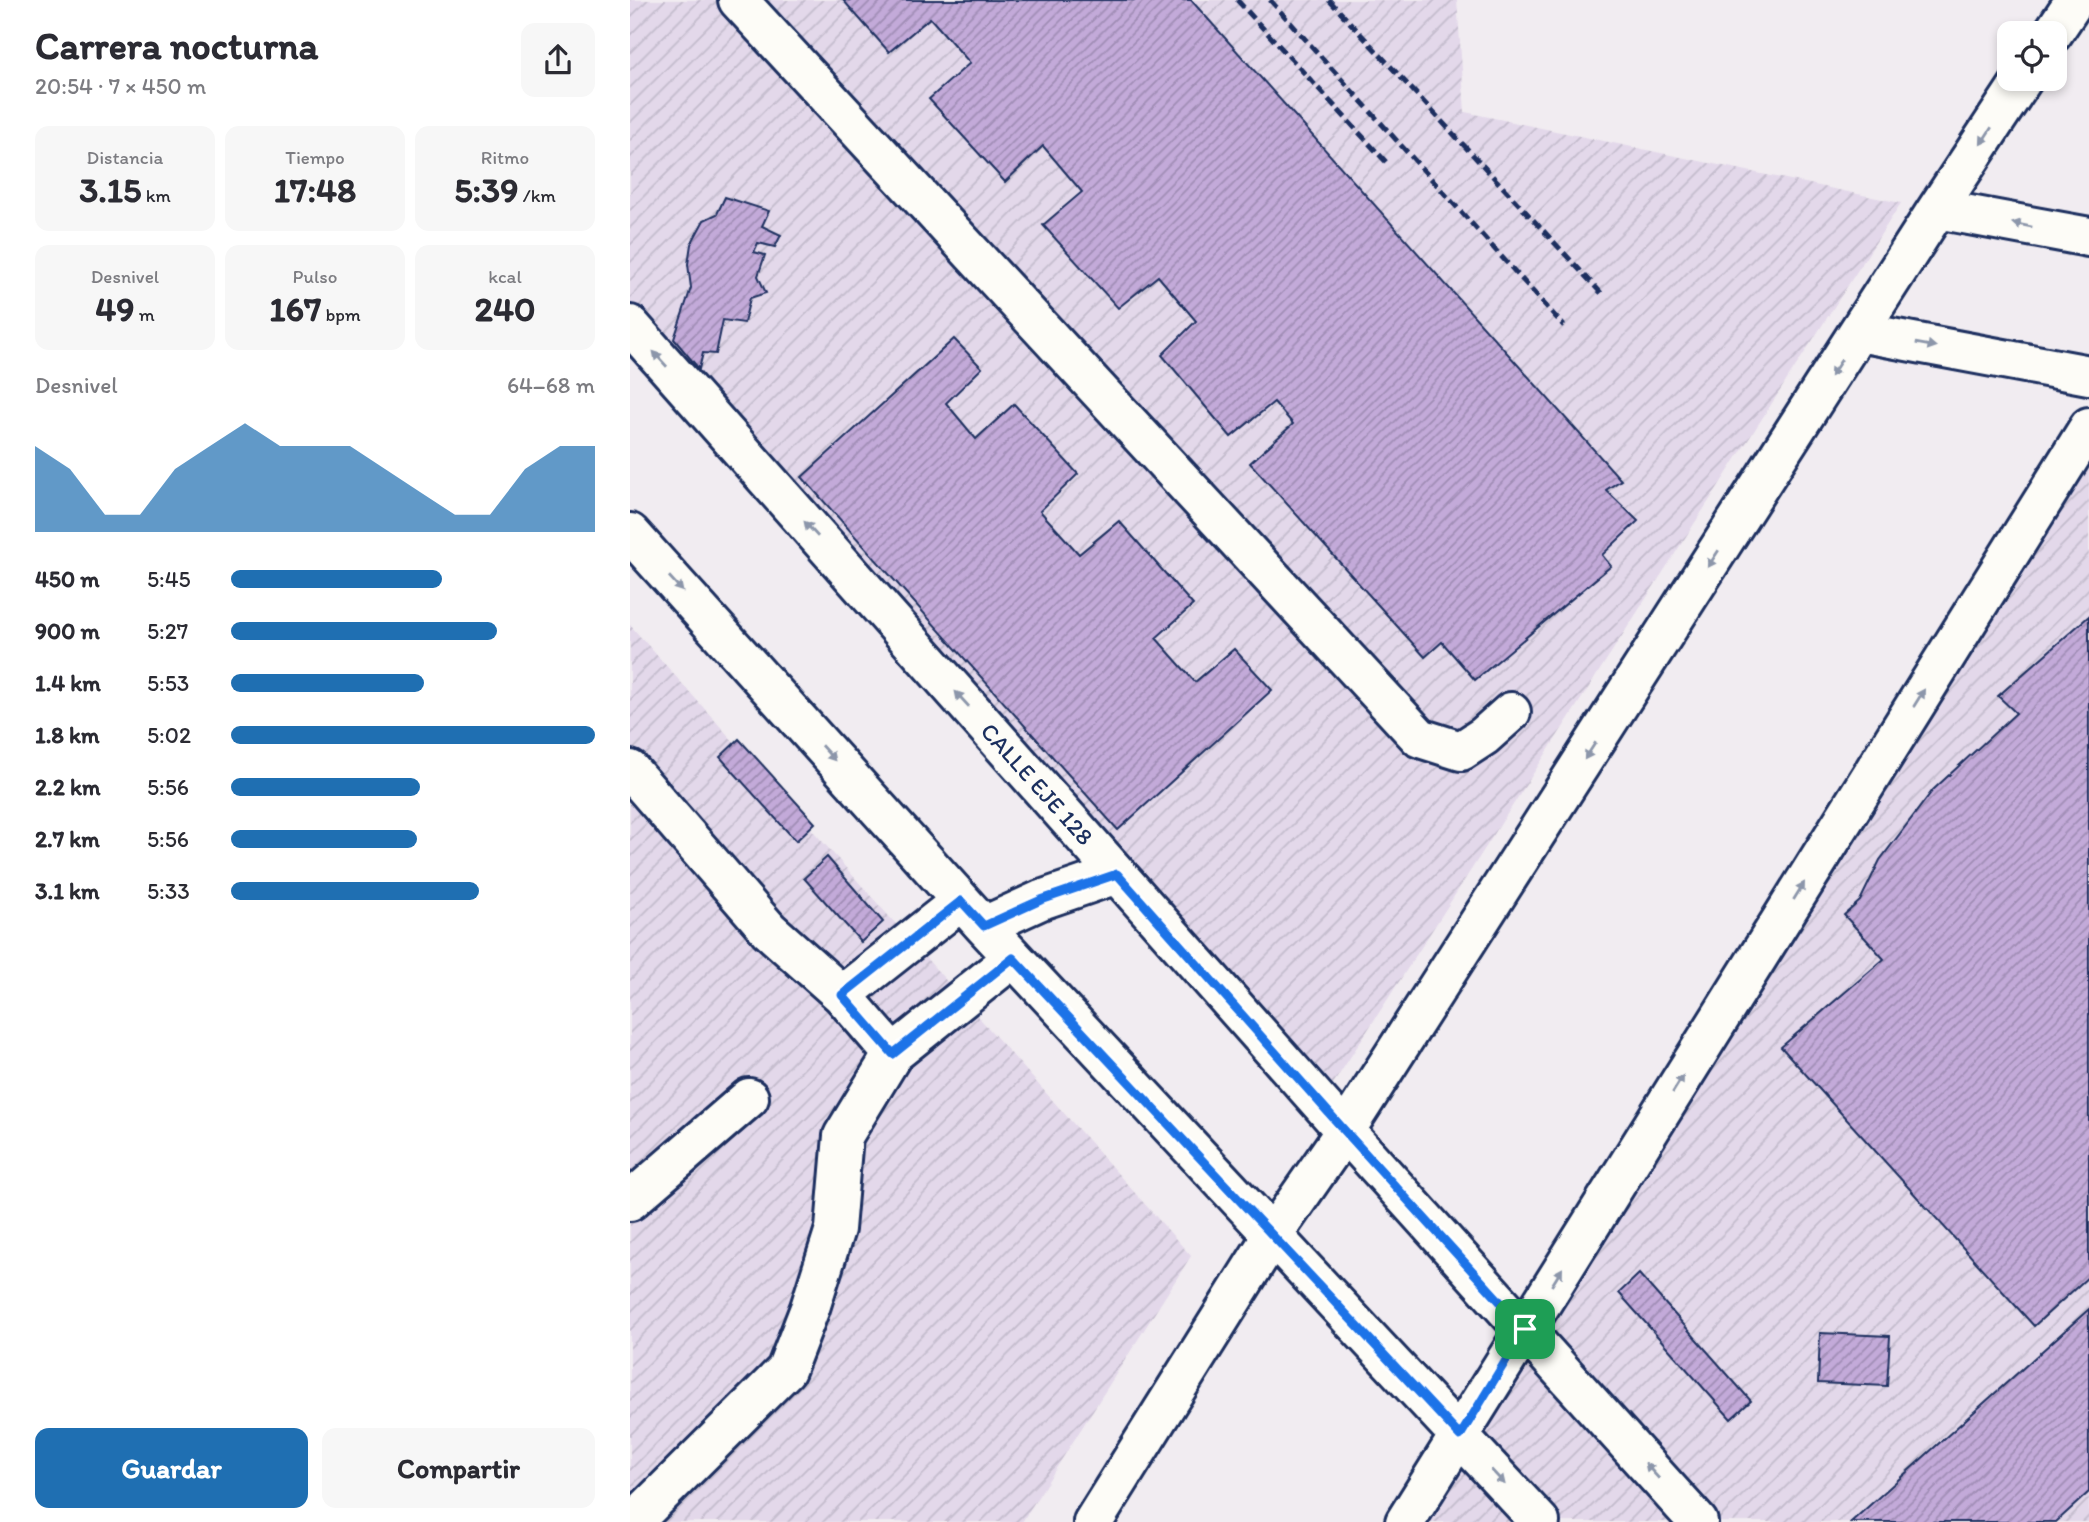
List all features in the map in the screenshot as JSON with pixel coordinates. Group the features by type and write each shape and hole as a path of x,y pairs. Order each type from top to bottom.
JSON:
{"street":[{"path":"738,0 1420,738 1461,751 1484,736 1511,712"},
{"path":"2061,21 2075,0"},
{"path":"1093,1522 1272,1236 1345,1131 2015,91"},
{"path":"1937,209 2089,237"},
{"name":"CALLE EJE 128","path":"630,325 1345,1131 1698,1522"},
{"path":"1859,332 2089,375"},
{"path":"1405,1522 2089,427"},
{"path":"630,533 972,914 1540,1522"},
{"path":"630,770 769,930 842,995 893,1054"},
{"path":"842,995 972,914 1041,900 1117,874"},
{"path":"633,1522 786,1370 810,1308 835,1229 843,1136 893,1054 1013,958"},
{"path":"630,1201 750,1098"}],"shaded area":[{"path":"630,0 1457,0 1465,112 1901,203 1333,1084 630,303"},
{"path":"2089,426 2089,1522 1391,1522"},
{"path":"630,625 1191,1256 1022,1522 630,1522"}],"building":[{"path":"843,0 1191,0 1621,480 1606,490 1638,521 1602,555 1611,566 1475,680 1442,642 1425,657 1250,463 1293,424 1274,402 1231,437 1162,355 1196,321 1158,276 1118,308 1043,225 1082,192 1043,146 1005,182 929,99 970,63 930,18 889,52"},
{"path":"725,197 769,211 762,226 781,235 775,247 758,243 754,252 765,255 758,276 766,293 750,298 744,323 723,320 716,354 703,353 699,369 674,339 691,288 688,264 691,244 704,220 717,214"},
{"path":"954,339 982,368 946,403 976,439 1014,404 1078,474 1040,511 1079,554 1119,521 1193,605 1156,638 1195,682 1234,649 1272,690 1118,830 802,477"},
{"path":"2089,616 2089,1276 2034,1326 1781,1047 1884,959 1844,915 1860,901 1880,860 1933,790 2016,713 1998,696"},
{"path":"739,739 815,823 796,841 720,757"},
{"path":"827,857 883,922 861,942 804,878"},
{"path":"1639,1274 1751,1401 1731,1419 1619,1293"},
{"path":"2089,1309 2089,1492 2056,1522 1851,1522"},
{"path":"1820,1333 1890,1336 1887,1386 1818,1383"}],"railway":[{"path":"1237,0 1387,163"},
{"path":"1270,0 1564,326"},
{"path":"1329,0 1603,295"}],"route":[{"path":"1117,874 1525,1329 1460,1436 1013,958 893,1054 842,995 961,901 984,926 1041,900 1117,874"}]}
